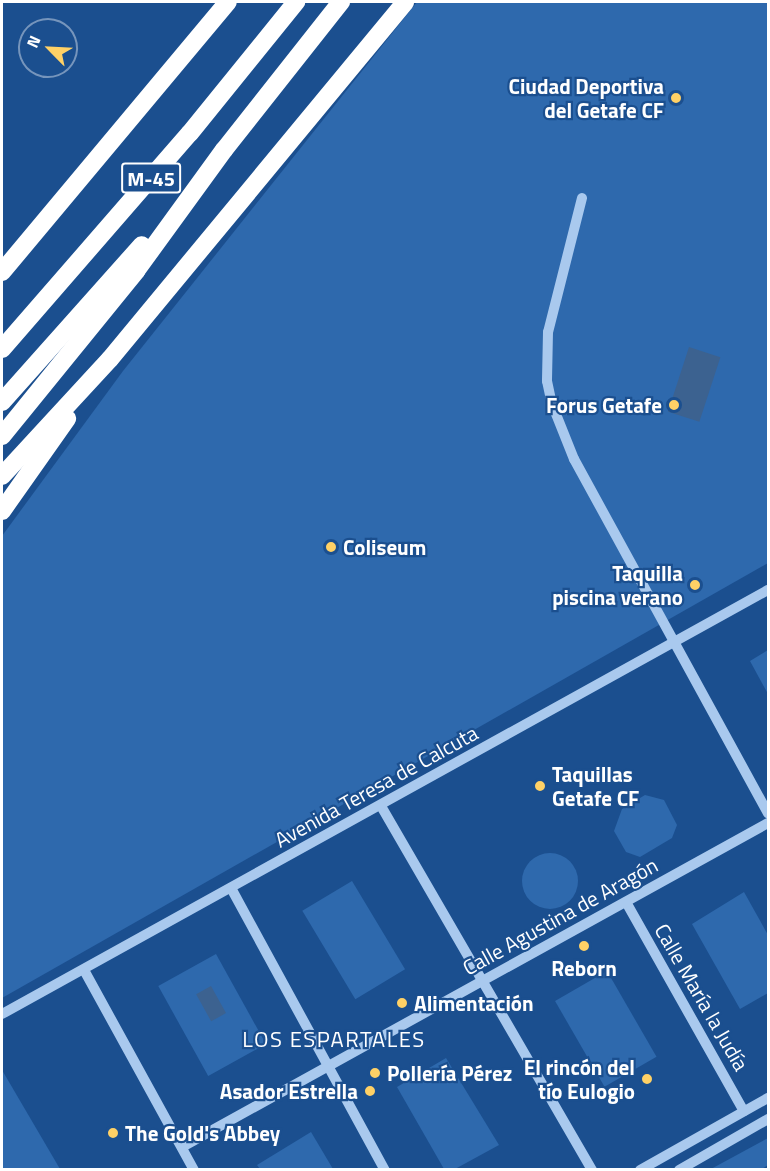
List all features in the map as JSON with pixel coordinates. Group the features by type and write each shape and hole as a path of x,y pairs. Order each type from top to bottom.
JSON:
{"highway":[{"path":"2,272 228,2"},
{"name":"M-45","path":"2,349 190,133 296,2"},
{"name":"M-45","path":"2,402 224,150 342,2"},
{"path":"2,476 110,359 405,2"},
{"path":"2,436 136,271 224,150"},
{"path":"2,254 95,162"},
{"path":"2,511 110,359"}],"street":[{"path":"582,198 548,332 547,381 574,459 768,813"},
{"name":"Avenida Teresa de Calcuta","path":"2,1014 768,591"},
{"path":"381,806 485,980 592,1170"},
{"name":"Calle Agustina de Aragón","path":"182,1147 768,823"},
{"path":"231,888 385,1170"},
{"name":"Calle María la Judía","path":"626,902 744,1111"},
{"path":"84,970 194,1170"},
{"path":"640,1170 768,1098"},
{"path":"679,1170 768,1119"}],"shaded area":[{"path":"417,2 768,2 768,563 2,998 2,536 123,371"},
{"path":"689,347 720,357 699,422 668,412"},
{"path":"768,650 768,694 750,661"},
{"path":"645,795 664,800 677,825 672,838 640,857 626,852 614,831 622,809"},
{"path":"545,853 555,853 570,861 576,870 578,881 576,892 570,901 555,909 545,909 534,904 527,897 522,886 522,876 527,865 534,858"},
{"path":"352,881 405,969 355,999 302,911"},
{"path":"744,892 768,935 768,993 740,1009 692,924"},
{"path":"216,954 266,1044 208,1076 158,986"},
{"path":"607,971 656,1057 605,1087 555,1001"},
{"path":"211,986 226,1013 211,1021 196,994"},
{"path":"446,1058 499,1145 455,1169 444,1169 397,1087"},
{"path":"2,1070 60,1169 2,1169"},
{"path":"311,1132 333,1169 260,1169 257,1165"},
{"path":"768,1138 768,1165 762,1169 711,1169"}],"place":[{"name":"Ciudad Deportiva del Getafe CF","path":"676,98"},
{"name":"Forus Getafe","path":"674,405"},
{"name":"Coliseum","path":"331,547"},
{"name":"Taquilla piscina verano","path":"695,585"},
{"name":"Taquillas Getafe CF","path":"540,786"},
{"name":"Reborn","path":"584,946"},
{"name":"Alimentación","path":"402,1003"},
{"name":"Pollería Pérez","path":"375,1073"},
{"name":"El rincón del tío Eulogio","path":"647,1079"},
{"name":"Asador Estrella","path":"370,1091"},
{"name":"The Gold's Abbey","path":"113,1133"}],"district":[{"name":"LOS ESPARTALES","path":"334,1040"}]}
